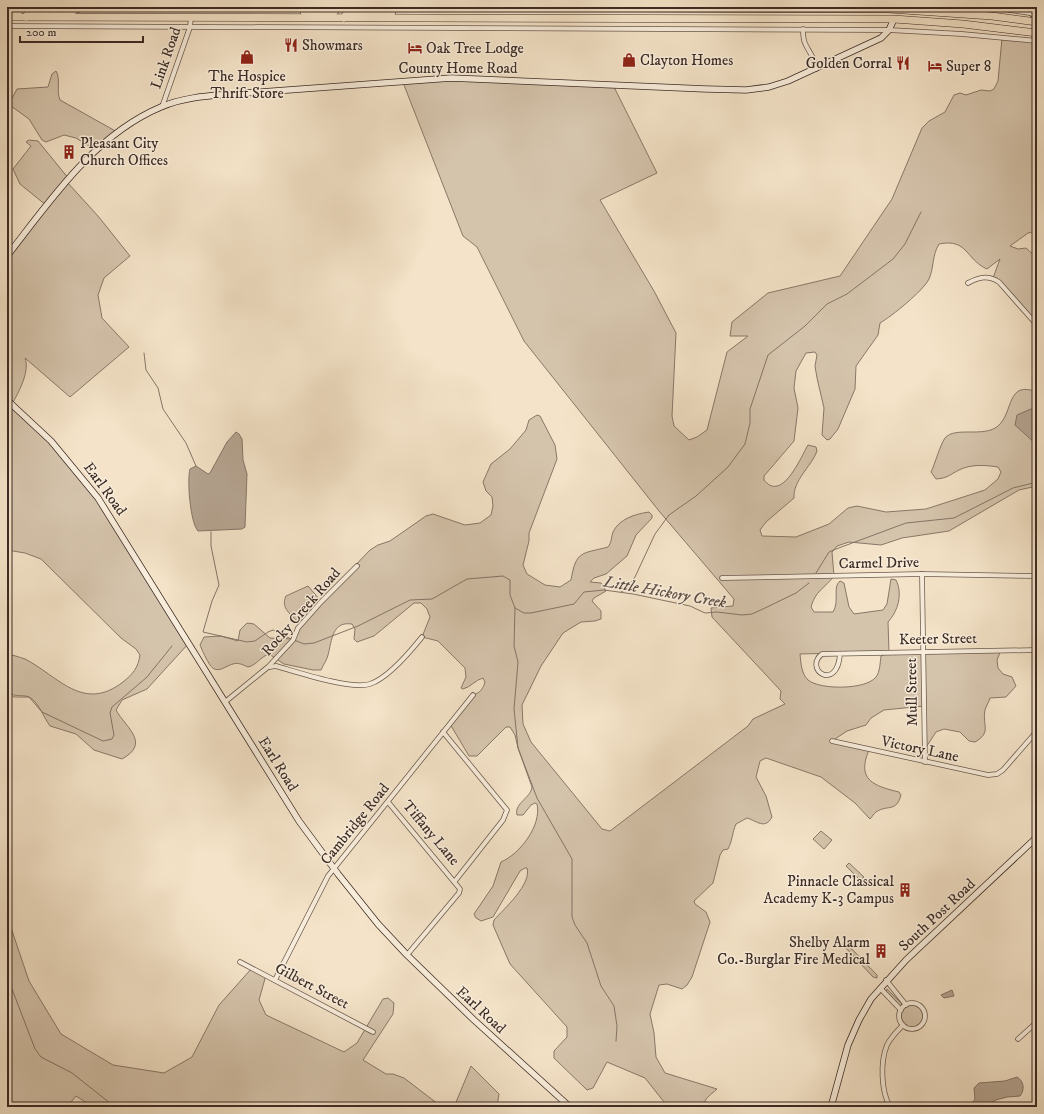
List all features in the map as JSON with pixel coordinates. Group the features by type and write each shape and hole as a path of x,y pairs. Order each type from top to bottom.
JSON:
{"highway":[{"path":"7,11 19,11 21,7"},
{"path":"26,17 29,12 70,12 81,7"},
{"path":"133,7 195,7"},
{"path":"276,16 292,13 334,12 338,7"},
{"path":"367,7 890,8 1037,22"},
{"path":"344,18 349,12 394,12 410,8"},
{"path":"810,19 816,16 883,16 887,14 890,8"},
{"path":"894,19 900,15 943,16 951,13"},
{"path":"7,17 276,16 344,18 894,19 963,24 1037,33"}],"main road":[{"path":"1034,7 1035,14"},
{"name":"County Home Road","path":"7,256 66,182 88,158 132,123 162,107 205,96 443,78 746,90 772,86 816,69 870,44 881,38 889,30 894,19"},
{"name":"Earl Road","path":"7,400 31,421 59,450 98,498 303,827 334,869 378,924 407,955 474,1020 570,1107"},
{"name":"South Post Road","path":"831,1107 854,1031 864,1010 880,987 1037,837"}],"street":[{"path":"990,7 1035,14"},
{"path":"26,17 26,26"},
{"name":"Link Road","path":"162,107 190,27 191,17"},
{"path":"344,18 344,28"},
{"path":"7,26 889,30 962,34 1037,42"},
{"path":"803,29 803,40 812,57 816,69"},
{"path":"968,284 977,278 993,278 999,282 1037,326"},
{"name":"Rocky Creek Road","path":"225,702 268,667 293,640 298,628 357,566"},
{"name":"Carmel Drive","path":"722,578 922,574 1037,576"},
{"name":"Mull Street","path":"922,574 925,762"},
{"path":"268,667 276,666 350,684 369,684 386,674 403,659 422,637"},
{"name":"Keeter Street","path":"840,654 834,674 828,676 822,674 817,669 816,662 822,654 1037,650"},
{"name":"Cambridge Road","path":"275,980 328,876 473,695"},
{"name":"Victory Lane","path":"832,741 988,775 997,774 1003,770 1037,731"},
{"path":"407,955 459,893 460,889 455,881 503,820 507,810 443,732"},
{"name":"Tiffany Lane","path":"388,802 455,881"},
{"name":"Gilbert Street","path":"240,962 373,1032"},
{"path":"886,980 906,1005"},
{"path":"880,987 901,1010"},
{"path":"915,1003 922,1008 926,1016 923,1024 916,1029 907,1028 903,1025 899,1018 901,1010 906,1005 915,1003"},
{"path":"1018,1039 1037,1022"},
{"path":"890,1107 884,1091 884,1056 890,1039 903,1025"}],"shaded area":[{"path":"1002,38 1037,41 1037,231 1028,233 1010,246 1018,249 1026,248 1037,258 1037,325 993,278 1000,259 987,269 980,265 966,251 956,244 939,244 935,253 931,275 926,284 907,303 880,323 878,335 856,366 855,389 838,429 830,439 827,440 822,435 824,408 815,366 817,355 815,352 806,353 796,371 794,388 798,408 794,441 764,476 764,480 771,486 777,486 790,476 808,445 816,447 817,451 796,485 794,498 766,522 760,530 762,536 796,537 829,524 848,508 857,506 886,512 926,509 985,490 998,479 1001,472 998,467 983,465 973,466 959,470 946,477 936,479 931,472 943,441 945,438 956,433 985,431 998,426 1003,420 1015,394 1020,390 1027,389 1037,392 1037,486 1019,490 949,531 902,538 881,545 849,542 837,546 832,552 834,576 815,597 811,607 814,612 833,612 836,603 837,587 840,581 844,583 849,607 854,614 883,610 887,604 891,579 896,580 899,597 897,608 892,618 888,622 889,652 800,654 803,671 808,680 822,686 843,687 863,684 871,681 877,675 880,667 881,656 885,654 1001,650 997,660 998,668 1003,674 1012,677 1016,686 1006,697 990,698 984,716 985,732 975,742 969,741 960,732 944,729 936,732 925,749 924,706 884,710 871,718 866,725 847,731 832,741 869,750 865,768 866,775 875,784 899,792 901,795 897,804 874,813 870,819 855,803 821,777 766,758 760,761 756,777 766,796 772,817 767,823 764,824 747,818 736,824 728,849 723,850 720,855 713,883 694,901 695,904 706,912 710,922 692,977 687,985 682,989 667,984 659,985 650,1014 654,1033 656,1057 665,1073 717,1089 707,1098 703,1107 668,1107 645,1078 607,1062 593,1088 587,1090 554,1058 554,1051 567,1037 567,1027 510,964 493,925 494,920 521,889 527,874 527,868 520,871 493,917 481,921 476,918 474,914 493,886 501,862 515,853 528,838 536,821 538,812 537,804 535,803 531,805 523,815 517,815 518,807 529,794 532,787 515,735 510,727 506,727 477,756 469,756 450,724 473,695 481,690 485,682 483,678 466,688 461,688 466,677 465,668 438,641 422,637 430,617 427,609 421,603 414,603 374,636 357,642 354,639 355,629 352,624 340,625 334,633 327,657 321,670 313,670 284,664 269,654 254,665 248,667 235,663 218,670 213,668 209,663 200,645 204,637 221,636 238,641 240,630 247,623 254,624 270,638 294,639 298,628 298,623 284,604 286,596 308,586 321,601 370,550 378,545 390,541 426,516 433,514 465,525 480,523 491,515 493,506 492,497 486,491 483,482 491,464 510,449 526,430 529,420 537,415 540,416 555,445 557,459 529,533 529,541 523,565 527,574 545,585 560,587 571,580 575,563 578,558 586,553 608,547 613,532 623,520 638,514 649,512 652,515 652,518 636,535 627,556 606,574 594,578 590,582 601,583 606,591 594,598 592,601 601,611 601,619 581,622 563,633 541,666 522,705 523,724 531,742 602,829 610,831 748,726 753,719 785,704 780,699 781,691 712,617 711,608 733,606 734,599 659,511 524,341 477,247 463,236 402,80 428,78 613,85 657,173 600,200 654,291 676,333 672,416 674,426 689,440 697,437 707,430 727,352 748,336 730,336 732,322 768,293 840,276 892,199 922,128 929,121 945,112 954,95 960,93 966,95 981,90 990,91 994,89 998,81"},
{"path":"56,71 60,100 119,133 97,151 76,138 64,135 46,142 42,140 29,119 11,106 10,102 17,89 48,87 52,74"},
{"path":"29,140 38,141 69,179 67,182 98,216 130,256 104,278 98,295 102,318 129,347 70,397 25,358 25,375 21,388 12,404 81,475 189,643 147,689 122,700 116,710 134,735 135,741 135,747 122,759 94,750 76,734 50,726 32,699 26,696 14,695 7,692 7,654 25,659 71,688 83,693 95,694 109,691 127,679 136,667 140,655 136,649 121,638 41,559 25,553 7,550 7,256 47,206 20,184 13,169 31,146 26,142"},
{"path":"1031,409 1037,409 1037,445 1015,425 1017,415"},
{"path":"236,432 242,439 243,460 247,474 245,527 242,529 198,531 195,526 191,510 189,482 190,469 196,466 208,474 210,473 227,442"},
{"path":"821,831 832,840 824,849 813,839"},
{"path":"849,863 864,877 860,880 846,866"},
{"path":"7,916 29,981 61,1034 113,1065 164,1073 192,1057 219,1005 252,968 266,975 259,1000 266,1015 344,1052 357,1043 383,999 388,998 394,1003 393,1014 363,1060 386,1074 393,1074 404,1078 442,1107 93,1107 76,1096 67,1107 7,1107"},
{"path":"846,943 877,975 877,978 873,977 844,946"},
{"path":"887,989 902,1004 900,1006 886,992"},
{"path":"952,990 954,996 944,998 941,995"},
{"path":"912,1005 920,1008 923,1016 920,1024 912,1027 904,1024 901,1016 904,1008"},
{"path":"471,1066 499,1094 497,1107 454,1107"},
{"path":"1017,1077 1023,1086 1023,1091 1020,1096 996,1100 983,1107 967,1107 974,1101 974,1088 979,1083 1005,1081"}],"waterway":[{"path":"621,592 625,590 635,577 655,534 669,515 696,496 728,467 745,444 750,423 750,409 768,355 805,326 827,304 847,294 893,259 905,244 921,212"},
{"path":"144,353 146,370 158,388 163,409 186,443 196,466"},
{"name":"Little Hickory Creek","path":"816,573 829,552 836,549 906,523 954,518 1013,488 1037,482"},
{"path":"211,532 211,546 219,585 212,601 203,632 247,642 255,641 273,630 291,639"},
{"path":"294,640 304,644 314,643 358,626 410,600 432,599 467,579 503,576 510,580 510,595 515,608 514,646 518,662 514,709 518,748 537,798 572,859 572,917 575,925 587,943 601,986 614,1006 617,1026 616,1041"},
{"name":"Little Hickory Creek","path":"515,608 524,613 531,613 574,604 584,592 604,590 633,594 690,606 705,613 717,612 742,615 752,614 765,608 796,593 809,583"},
{"name":"Little Hickory Creek","path":"7,692 14,697 29,697 42,712 103,741 112,739 114,735 110,713 112,707 147,677 172,646"},
{"path":"7,976 35,1049 41,1057 72,1073 115,1107"}],"place":[{"name":"Showmars","path":"291,45"},
{"name":"Oak Tree Lodge","path":"415,48"},
{"name":"The Hospice Thrift Store","path":"247,57"},
{"name":"Clayton Homes","path":"629,60"},
{"name":"Golden Corral","path":"903,63"},
{"name":"Super 8","path":"935,66"},
{"name":"Pleasant City Church Offices","path":"69,152"},
{"name":"Pinnacle Classical Academy K-3 Campus","path":"905,890"},
{"name":"Shelby Alarm Co.-Burglar Fire Medical","path":"881,951"}]}
